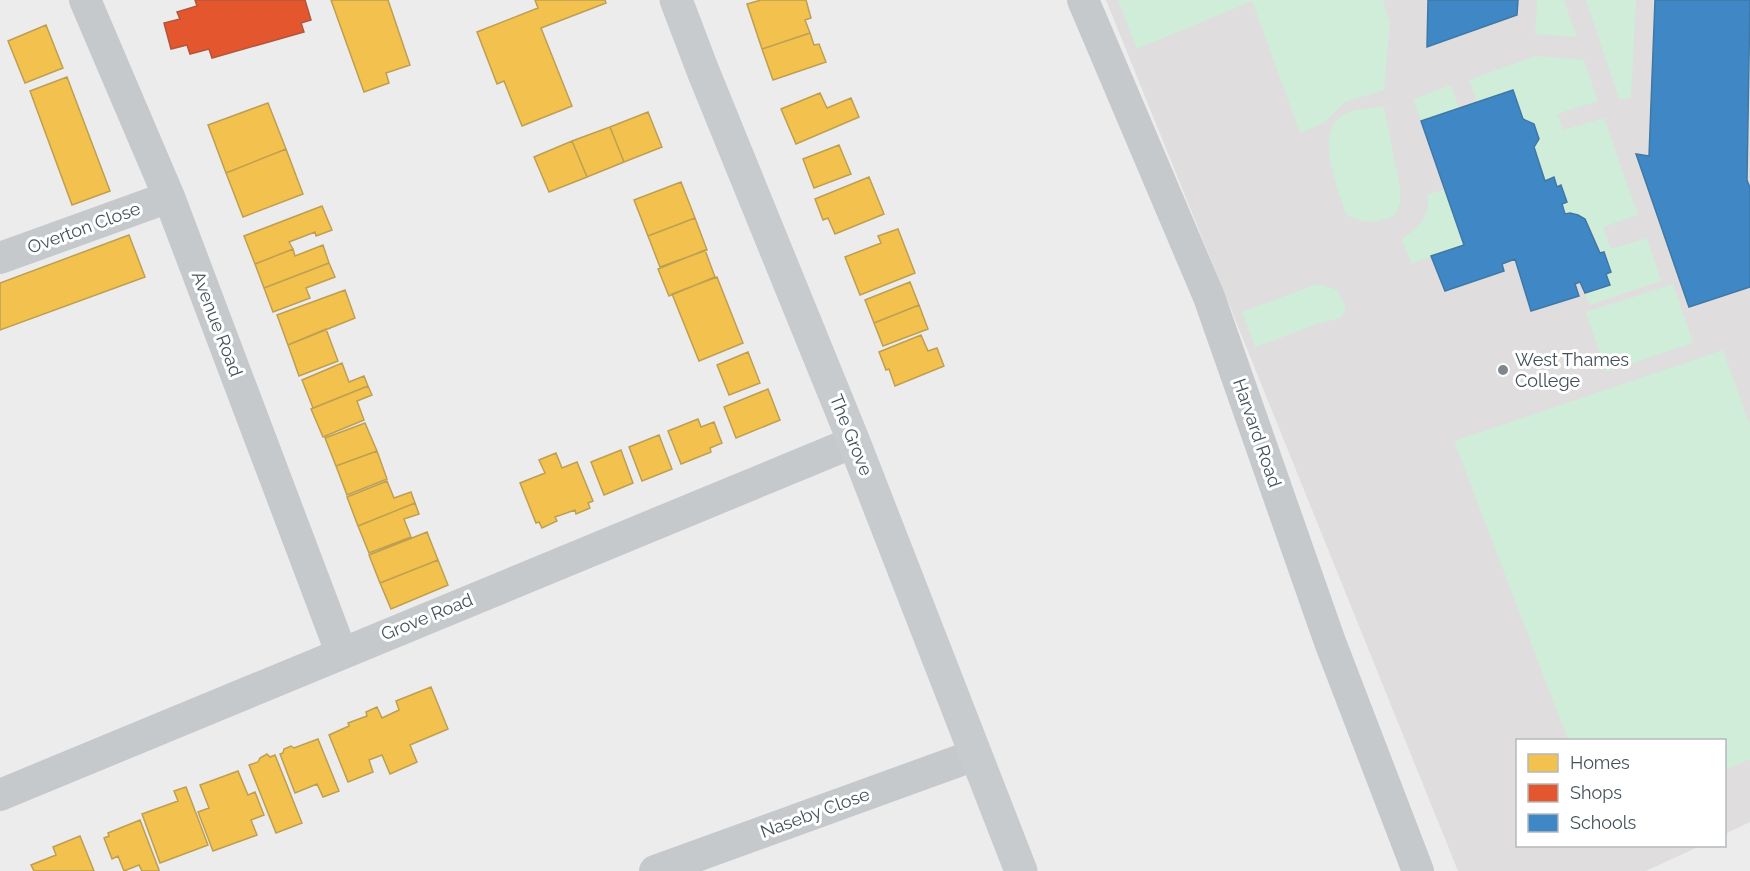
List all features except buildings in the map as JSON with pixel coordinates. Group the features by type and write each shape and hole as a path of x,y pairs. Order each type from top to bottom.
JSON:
{"street":[{"name":"Avenue Road","path":"85,0 169,197 341,652"},
{"name":"The Grove","path":"676,0 702,71 854,442 1021,871"},
{"name":"Harvard Road","path":"1083,0 1209,297 1330,642 1418,871"},
{"name":"Overton Close","path":"0,258 169,197"},
{"name":"Grove Road","path":"0,795 341,652 854,442"},
{"name":"Naseby Close","path":"655,871 975,755"}],"shaded area":[{"name":"West Thames College","path":"1106,0 1750,0 1750,822 1726,834 1726,739 1516,739 1516,847 1698,847 1646,871 1458,871"}],"green space":[{"path":"1118,0 1383,0 1390,23 1384,90 1345,102 1324,123 1300,133 1252,1 1137,49"},
{"path":"1537,0 1564,0 1577,37 1535,34"},
{"path":"1586,0 1636,0 1631,98 1619,99"},
{"path":"1535,56 1584,60 1598,101 1557,114 1563,130 1604,118 1638,215 1603,227 1611,249 1647,238 1661,281 1589,305 1585,293 1610,285 1606,274 1611,271 1604,252 1600,253 1585,219 1573,213 1565,214 1562,204 1567,202 1562,186 1557,187 1554,178 1545,181 1534,147 1539,139 1534,124 1523,119 1513,90 1477,102 1469,80"},
{"path":"1451,85 1459,108 1421,121 1413,99"},
{"path":"1384,107 1400,188 1400,203 1395,215 1376,222 1365,221 1346,215 1331,162 1330,134 1334,123 1343,115 1368,108"},
{"path":"1445,189 1464,245 1411,264 1402,239 1422,221 1427,209 1427,195"},
{"path":"1317,284 1338,290 1346,309 1341,318 1320,323 1255,347 1242,312"},
{"path":"1673,284 1693,343 1606,372 1586,312"},
{"path":"1723,350 1750,426 1750,759 1726,770 1726,739 1568,739 1454,441"}],"place":[{"name":"West Thames College","path":"1503,370"}]}
